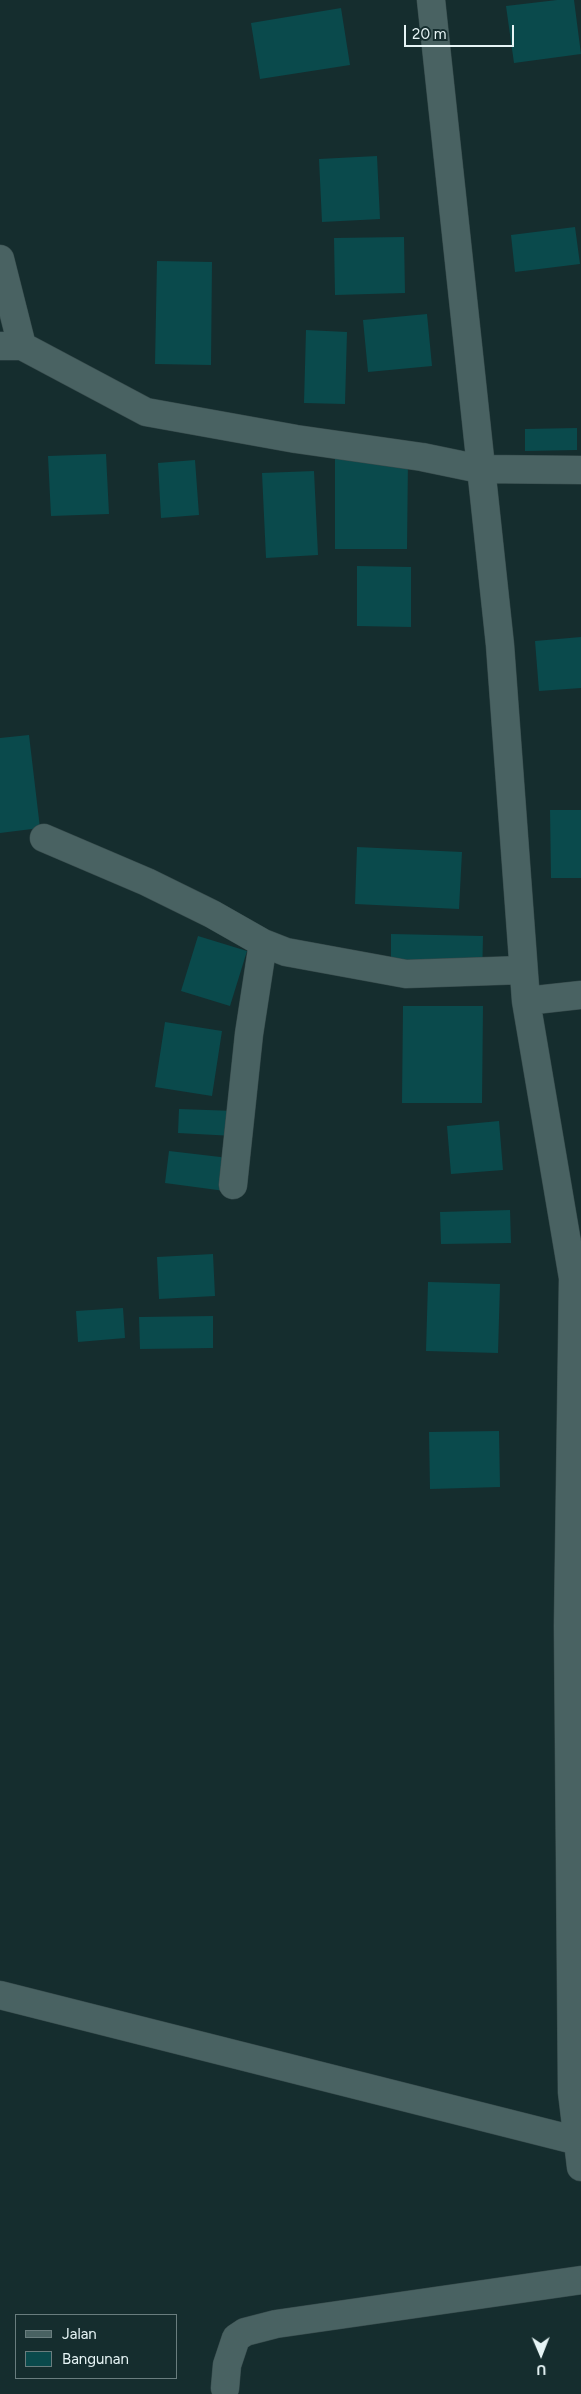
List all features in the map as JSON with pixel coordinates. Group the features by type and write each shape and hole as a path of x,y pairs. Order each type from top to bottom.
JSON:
{"street":[{"path":"0,1995 579,2154 572,2092 568,1636 573,1278 526,1001 500,645 431,0"},
{"path":"0,259 11,346 146,412 296,439 422,456 480,469 581,470"},
{"path":"44,838 147,882 212,914 263,943 286,952 406,974 523,970"},
{"path":"233,1185 249,1034 263,943"},
{"path":"526,1001 581,995"},
{"path":"225,2388 227,2365 236,2338 246,2332 276,2324 581,2280"}],"building":[{"path":"574,0 581,54 514,63 506,6"},
{"path":"341,8 350,65 260,79 251,23"},
{"path":"377,156 380,219 322,222 319,159"},
{"path":"575,227 580,264 515,272 511,235"},
{"path":"404,237 405,293 335,295 334,238"},
{"path":"157,261 212,262 211,365 155,364"},
{"path":"427,314 432,366 368,372 363,320"},
{"path":"306,330 347,332 345,404 304,403"},
{"path":"577,428 577,450 525,451 525,429"},
{"path":"106,454 109,514 51,516 48,456"},
{"path":"335,457 408,458 407,549 335,549"},
{"path":"195,460 199,515 161,518 158,463"},
{"path":"314,471 318,555 266,558 262,473"},
{"path":"357,566 411,567 411,627 357,626"},
{"path":"581,637 581,688 539,691 535,641"},
{"path":"29,735 40,828 0,833 0,738"},
{"path":"550,810 581,810 581,878 551,878"},
{"path":"357,847 462,852 459,909 355,904"},
{"path":"391,934 483,936 482,981 391,979"},
{"path":"198,936 247,951 230,1006 181,991"},
{"path":"403,1006 483,1006 482,1103 402,1103"},
{"path":"165,1022 222,1031 212,1096 155,1087"},
{"path":"179,1109 235,1111 234,1136 178,1133"},
{"path":"499,1121 503,1170 451,1174 447,1126"},
{"path":"169,1151 229,1158 225,1191 165,1183"},
{"path":"510,1210 511,1243 441,1244 440,1212"},
{"path":"213,1254 215,1296 159,1299 157,1257"},
{"path":"428,1282 500,1284 498,1353 426,1351"},
{"path":"123,1308 125,1338 78,1342 76,1311"},
{"path":"213,1316 213,1348 140,1349 139,1317"},
{"path":"499,1431 500,1487 430,1489 429,1432"}]}
